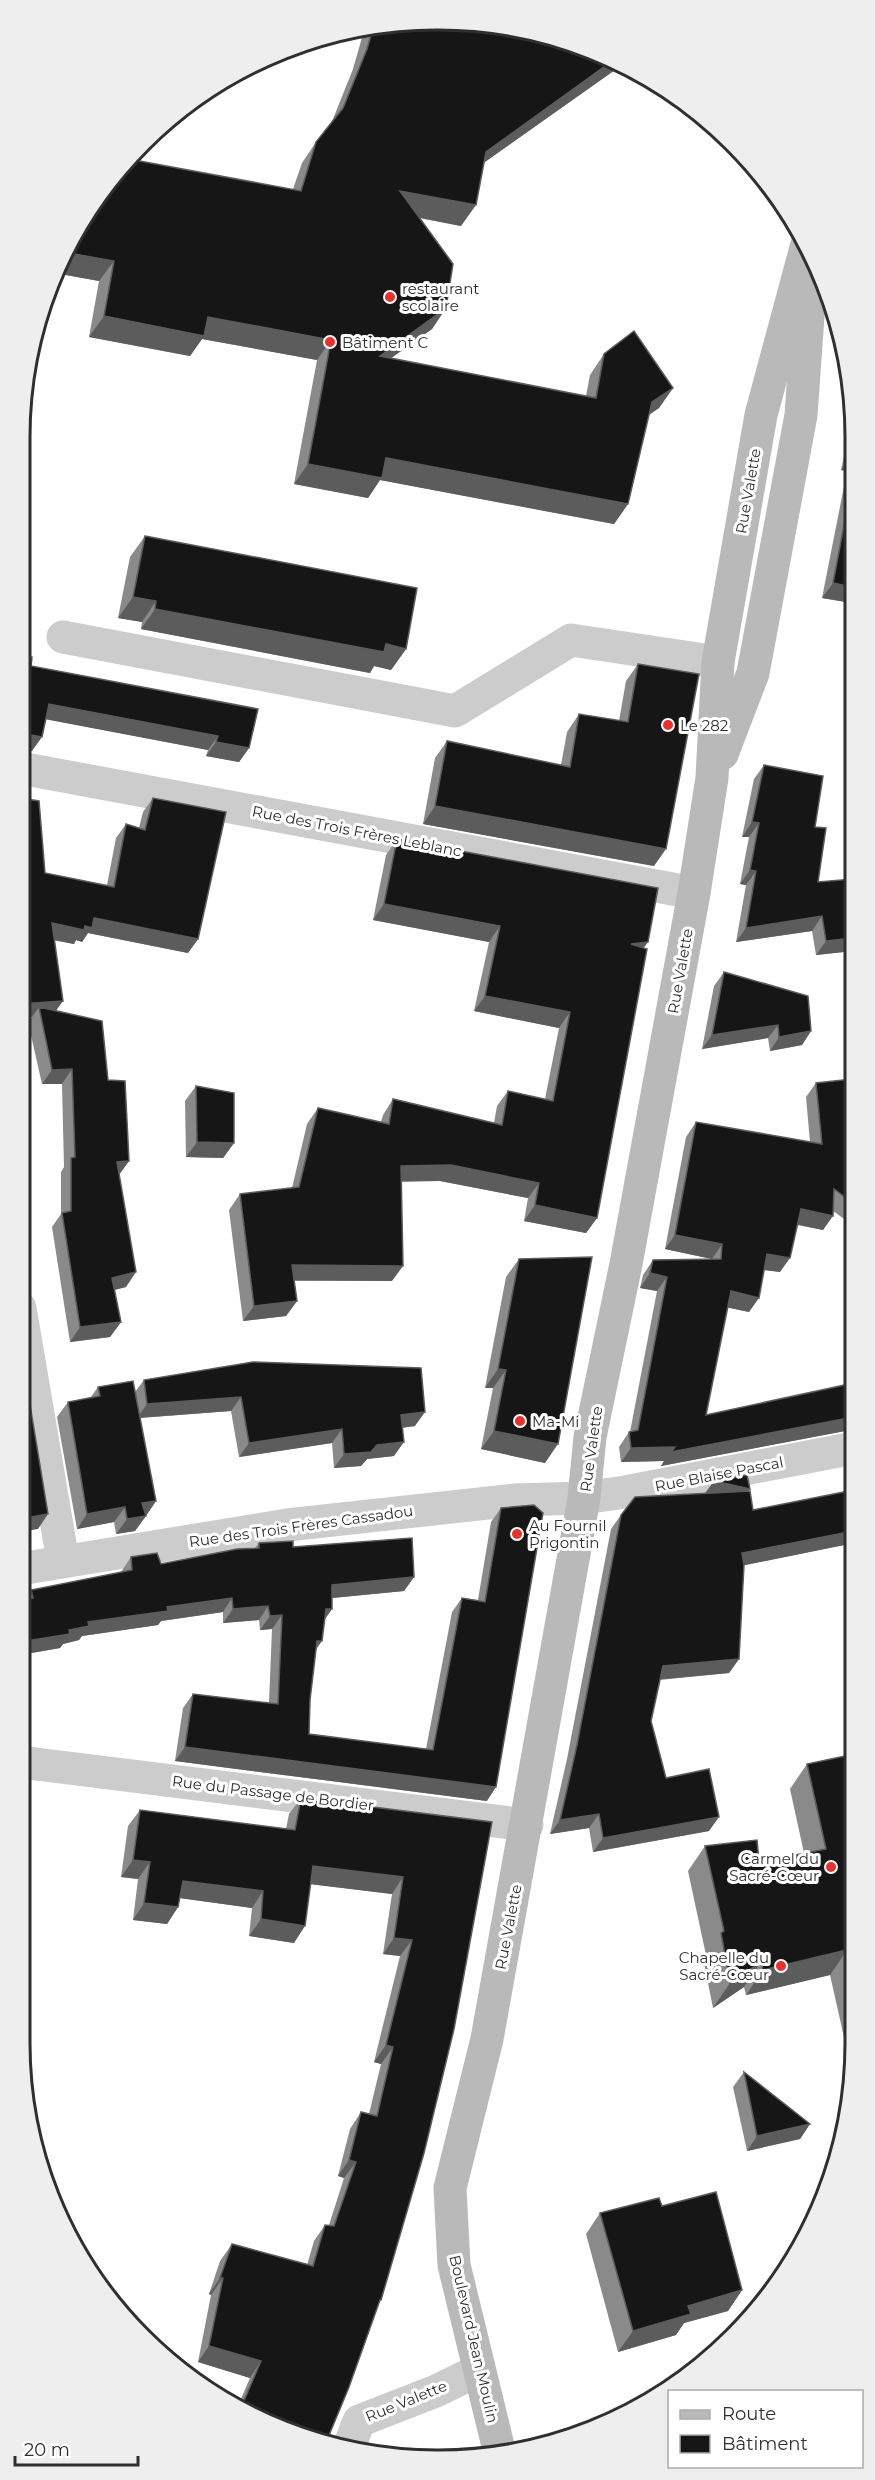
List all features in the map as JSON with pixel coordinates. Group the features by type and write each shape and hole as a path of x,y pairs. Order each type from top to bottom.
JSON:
{"main road":[{"name":"Rue Valette","path":"450,2188 487,2039 584,1498 590,1437 627,1264 694,893 712,778 718,662 761,415 803,258"},
{"name":"Rue Valette","path":"712,778 753,673 801,416 811,274"},
{"name":"Boulevard Jean Moulin","path":"450,2188 454,2265 498,2446"}],"street":[{"path":"63,637 455,711 571,640 718,662"},
{"name":"Rue des Trois Frères Leblanc","path":"30,770 694,893"},
{"path":"30,1367 63,1561"},
{"name":"Rue Blaise Pascal","path":"584,1498 845,1450"},
{"name":"Rue des Trois Frères Cassadou","path":"30,1567 286,1525 516,1500 584,1498"},
{"name":"Rue du Passage de Bordier","path":"30,1763 527,1824"},
{"name":"Rue Valette","path":"351,2440 358,2421 436,2391 479,2370"}],"building":[{"path":"464,31 491,33 543,44 605,66 486,152 476,205 400,191 453,264 446,308 380,356 596,398 604,354 634,331 673,388 652,402 628,504 386,458 382,478 308,464 331,340 208,317 204,336 104,316 114,261 74,254 114,189 138,161 301,191 316,142 343,108 371,36 384,33"},
{"path":"845,520 845,586 833,583"},
{"path":"145,536 417,588 406,649 386,644 384,652 155,609 156,601 133,597"},
{"path":"30,657 32,657 31,666 258,709 249,748 216,742 218,736 49,704 42,737 30,735"},
{"path":"638,664 699,674 666,849 435,806 447,741 570,767 579,714 628,722"},
{"path":"764,765 823,776 815,827 826,828 818,882 845,880 845,939 826,941 822,916 746,928 756,871 750,870 759,823 752,822"},
{"path":"153,798 226,812 198,939 94,918 92,928 85,926 84,930 52,923 63,1001 30,1003 30,800 39,801 45,873 114,887 126,824 145,830"},
{"path":"397,839 658,888 648,942 631,944 647,949 597,1218 535,1205 539,1183 451,1165 401,1166 403,1266 292,1265 297,1301 254,1306 240,1194 299,1187 318,1108 389,1124 393,1099 502,1125 508,1091 553,1101 570,1012 485,996 500,926 384,904"},
{"path":"724,972 808,996 811,1031 779,1037 778,1025 712,1035"},
{"path":"39,1007 102,1021 108,1080 125,1081 129,1161 117,1162 136,1272 112,1278 121,1322 80,1327 62,1213 71,1211 71,1158 75,1157 72,1069 52,1070"},
{"path":"845,1080 845,1197 834,1189 833,1216 801,1209 790,1258 767,1254 759,1298 731,1291 706,1415 845,1385 845,1419 671,1452 675,1447 631,1448 629,1432 638,1430 667,1277 650,1273 653,1260 721,1259 722,1244 675,1235 696,1122 822,1144 816,1083"},
{"path":"196,1086 234,1093 234,1143 197,1142"},
{"path":"592,1257 558,1444 494,1431 506,1370 498,1369 519,1259"},
{"path":"253,1362 421,1368 425,1412 401,1415 404,1442 377,1445 371,1452 344,1454 342,1429 249,1443 241,1397 147,1404 144,1380"},
{"path":"133,1381 156,1501 142,1503 146,1516 127,1519 125,1507 87,1514 68,1402 100,1396 98,1387"},
{"path":"30,1405 48,1514 30,1517"},
{"path":"747,1475 750,1489 714,1481"},
{"path":"750,1491 753,1510 845,1492 845,1533 742,1553 744,1565 739,1659 663,1666 651,1721 666,1778 709,1769 719,1817 603,1838 599,1814 560,1820 577,1745 621,1515 635,1497"},
{"path":"534,1505 543,1513 496,1787 185,1747 193,1694 278,1704 282,1615 270,1616 268,1606 233,1609 232,1598 167,1607 168,1611 88,1622 89,1626 69,1630 70,1634 30,1640 30,1599 33,1598 31,1590 132,1570 131,1557 157,1553 161,1564 237,1549 259,1548 259,1543 293,1541 293,1547 412,1538 414,1577 332,1585 332,1609 326,1609 322,1641 317,1641 310,1700 309,1734 433,1750 462,1598 485,1602 501,1508"},
{"name":"Carmel du Sacré-Cœur","path":"845,1756 845,1950 763,1970 761,1962 730,1983 721,1933 724,1931 705,1846 757,1840 759,1862 826,1849 807,1764"},
{"path":"301,1798 492,1822 454,2029 424,2153 381,2300 329,2435 282,2419 244,2401 261,2361 209,2346 223,2278 220,2278 232,2244 313,2266 325,2225 334,2226 356,2162 349,2160 361,2112 377,2116 393,2047 386,2045 412,1940 394,1938 403,1877 313,1866 305,1926 261,1919 263,1891 183,1881 178,1907 144,1903 150,1862 133,1860 140,1810 295,1830"},
{"path":"744,2072 810,2124 757,2136"},
{"path":"716,2192 742,2290 688,2306 691,2314 633,2331 600,2213 659,2198 662,2206"}],"place":[{"name":"restaurant scolaire","path":"390,297"},
{"name":"Bâtiment C","path":"330,342"},
{"name":"Le 282","path":"668,725"},
{"name":"Ma-Mi","path":"520,1421"},
{"name":"Au Fournil Prigontin","path":"517,1534"},
{"name":"Carmel du Sacré-Cœur","path":"831,1867"},
{"name":"Chapelle du Sacré-Cœur","path":"781,1966"}]}
